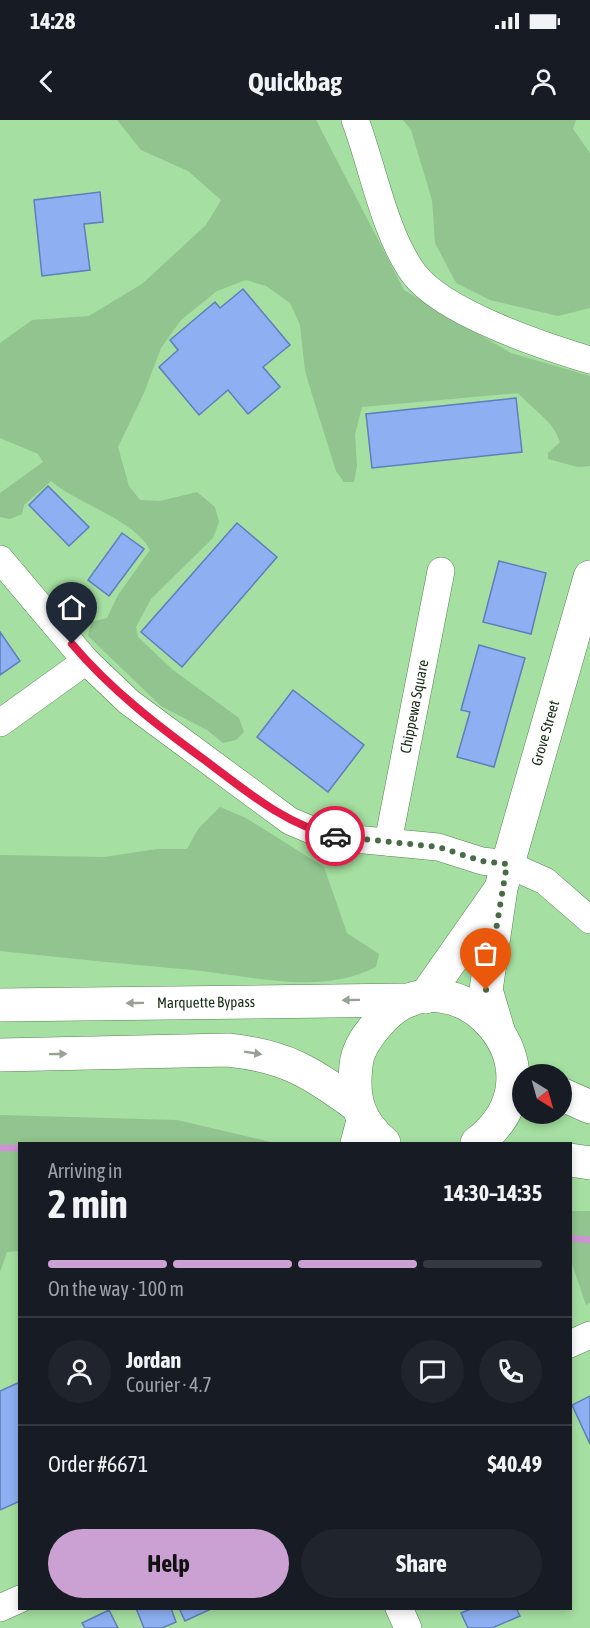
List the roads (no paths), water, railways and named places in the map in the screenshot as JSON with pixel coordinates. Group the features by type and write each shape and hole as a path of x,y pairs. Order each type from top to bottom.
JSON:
{"main road":[{"name":"Grove Street","path":"478,1142 498,1121 508,1104 513,1083 512,1064 486,990 504,876 590,577"},
{"name":"Grove Street","path":"417,998 504,876"},
{"name":"Marquette Bypass","path":"0,1005 417,998 465,1003 481,1013 502,1036"},
{"path":"357,1122 356,1064 362,1045 388,1013 417,998"},
{"path":"502,1036 527,1064"},
{"path":"0,1055 228,1050 256,1053 298,1067 357,1122 383,1142"},
{"path":"572,1100 590,1107"},
{"path":"572,1160 590,1163"}],"street":[{"path":"355,120 382,208 414,275 451,304 507,332 590,360"},
{"path":"0,559 86,661 129,702 161,728 290,821 335,836 438,847 482,861 504,876 545,881 590,920"},
{"name":"Chippewa Square","path":"388,842 441,571"},
{"path":"0,723 86,661"},
{"path":"572,1343 590,1335"},
{"path":"0,1608 18,1600"},
{"path":"400,1610 408,1628"}],"waterway":[{"path":"0,1148 18,1148"},
{"path":"572,1238 590,1240"}]}
